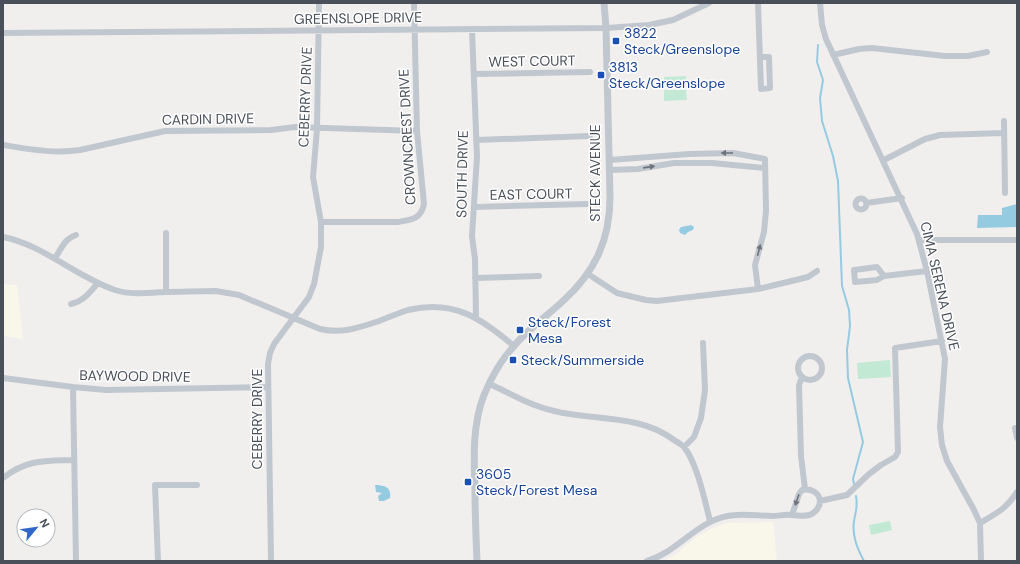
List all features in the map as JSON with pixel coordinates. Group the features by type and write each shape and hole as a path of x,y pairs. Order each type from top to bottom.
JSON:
{"street":[{"name":"CEBERRY DRIVE","path":"271,561 268,364 270,353 274,344 309,297 314,284 321,247 321,222 313,177 317,129 320,3"},
{"name":"CROWNCREST DRIVE","path":"321,222 409,221 423,212 424,204 417,131 414,3"},
{"name":"STECK AVENUE","path":"477,561 474,465 475,434 484,396 496,372 514,346 564,301 588,274 606,237 610,212 610,160 604,3"},
{"name":"GREENSLOPE DRIVE","path":"3,33 606,28 673,20 709,3"},
{"path":"758,3 761,89 770,88 769,57 760,57"},
{"name":"CIMA SERENA DRIVE","path":"820,3 822,25 833,55 902,198 919,240 945,359 940,427 942,445 947,462 980,523 981,561"},
{"name":"SOUTH DRIVE","path":"472,30 477,157 472,236 475,259 476,318"},
{"path":"833,55 859,49 872,48 945,56 968,56 987,52"},
{"name":"WEST COURT","path":"474,74 590,72"},
{"path":"1004,121 1004,193"},
{"name":"CARDIN DRIVE","path":"3,145 36,150 67,152 165,131 270,130 295,127 317,129 417,131"},
{"path":"884,160 925,139 940,134 1004,133"},
{"path":"476,140 590,136"},
{"path":"610,160 689,154 733,153 765,159 766,211 764,232 755,265 758,288"},
{"path":"610,170 674,163 712,163 765,168"},
{"path":"866,203 902,198"},
{"name":"EAST COURT","path":"474,207 588,204"},
{"path":"166,233 166,292"},
{"path":"55,258 64,242 69,237 76,235"},
{"path":"3,237 15,240 55,258 98,283 117,291 130,293 227,292 239,295 320,329 332,331 360,328 408,311 424,308 449,307 476,318 514,346"},
{"path":"919,240 1017,240"},
{"path":"884,276 877,267 854,270 855,282 876,280 884,276 927,271"},
{"path":"588,274 617,293 646,300 666,300 758,288 808,277 818,271"},
{"path":"475,278 539,276"},
{"path":"71,304 84,299 98,283"},
{"path":"647,561 654,559 672,549 701,526 710,521 735,515 774,516 792,514 797,517 810,515 822,501 847,495 869,474 895,457 898,452 895,348 942,341"},
{"path":"684,447 694,437 701,418 705,390 703,343"},
{"path":"802,377 799,385 800,449 805,489"},
{"name":"BAYWOOD DRIVE","path":"3,378 73,388 106,390 268,387"},
{"path":"490,384 539,408 556,412 641,424 663,433 684,447 691,460 697,475 710,521"},
{"path":"73,388 76,561"},
{"path":"1015,428 1017,438"},
{"path":"3,478 24,465 34,462 74,460"},
{"path":"158,561 154,485 196,485"},
{"path":"792,514 799,494 802,490 805,489 814,491 822,501"},
{"path":"980,523 1001,512 1017,492"}],"shaded area":[{"path":"3,284 17,285 23,339 3,336"},
{"path":"773,522 777,561 663,561 676,554 695,538 726,523"}],"green space":[{"path":"686,76 686,86 664,87 664,77"},
{"path":"664,90 686,90 687,100 664,101"},
{"path":"890,360 891,377 858,379 857,363"},
{"path":"890,521 892,530 871,535 869,525"}],"water":[{"path":"1017,204 1017,227 977,228 978,215 1002,215 1002,208"},
{"path":"691,225 694,227 693,230 685,235 680,233 679,230 681,227"},
{"path":"375,485 387,487 390,491 390,498 384,501 379,501 378,496 382,493 376,492"}],"waterway":[{"path":"818,45 817,62 823,80 820,98 822,121 833,156 838,181 842,286 849,310 850,326 847,350 848,378 863,442 853,479 854,484"},
{"path":"856,496 857,506 854,521 854,537 864,561"}],"place":[{"name":"3822 Steck/Greenslope","path":"616,41"},
{"name":"3813 Steck/Greenslope","path":"601,75"},
{"name":"Steck/Forest Mesa","path":"520,330"},
{"name":"Steck/Summerside","path":"513,360"},
{"name":"3605 Steck/Forest Mesa","path":"468,482"}]}
